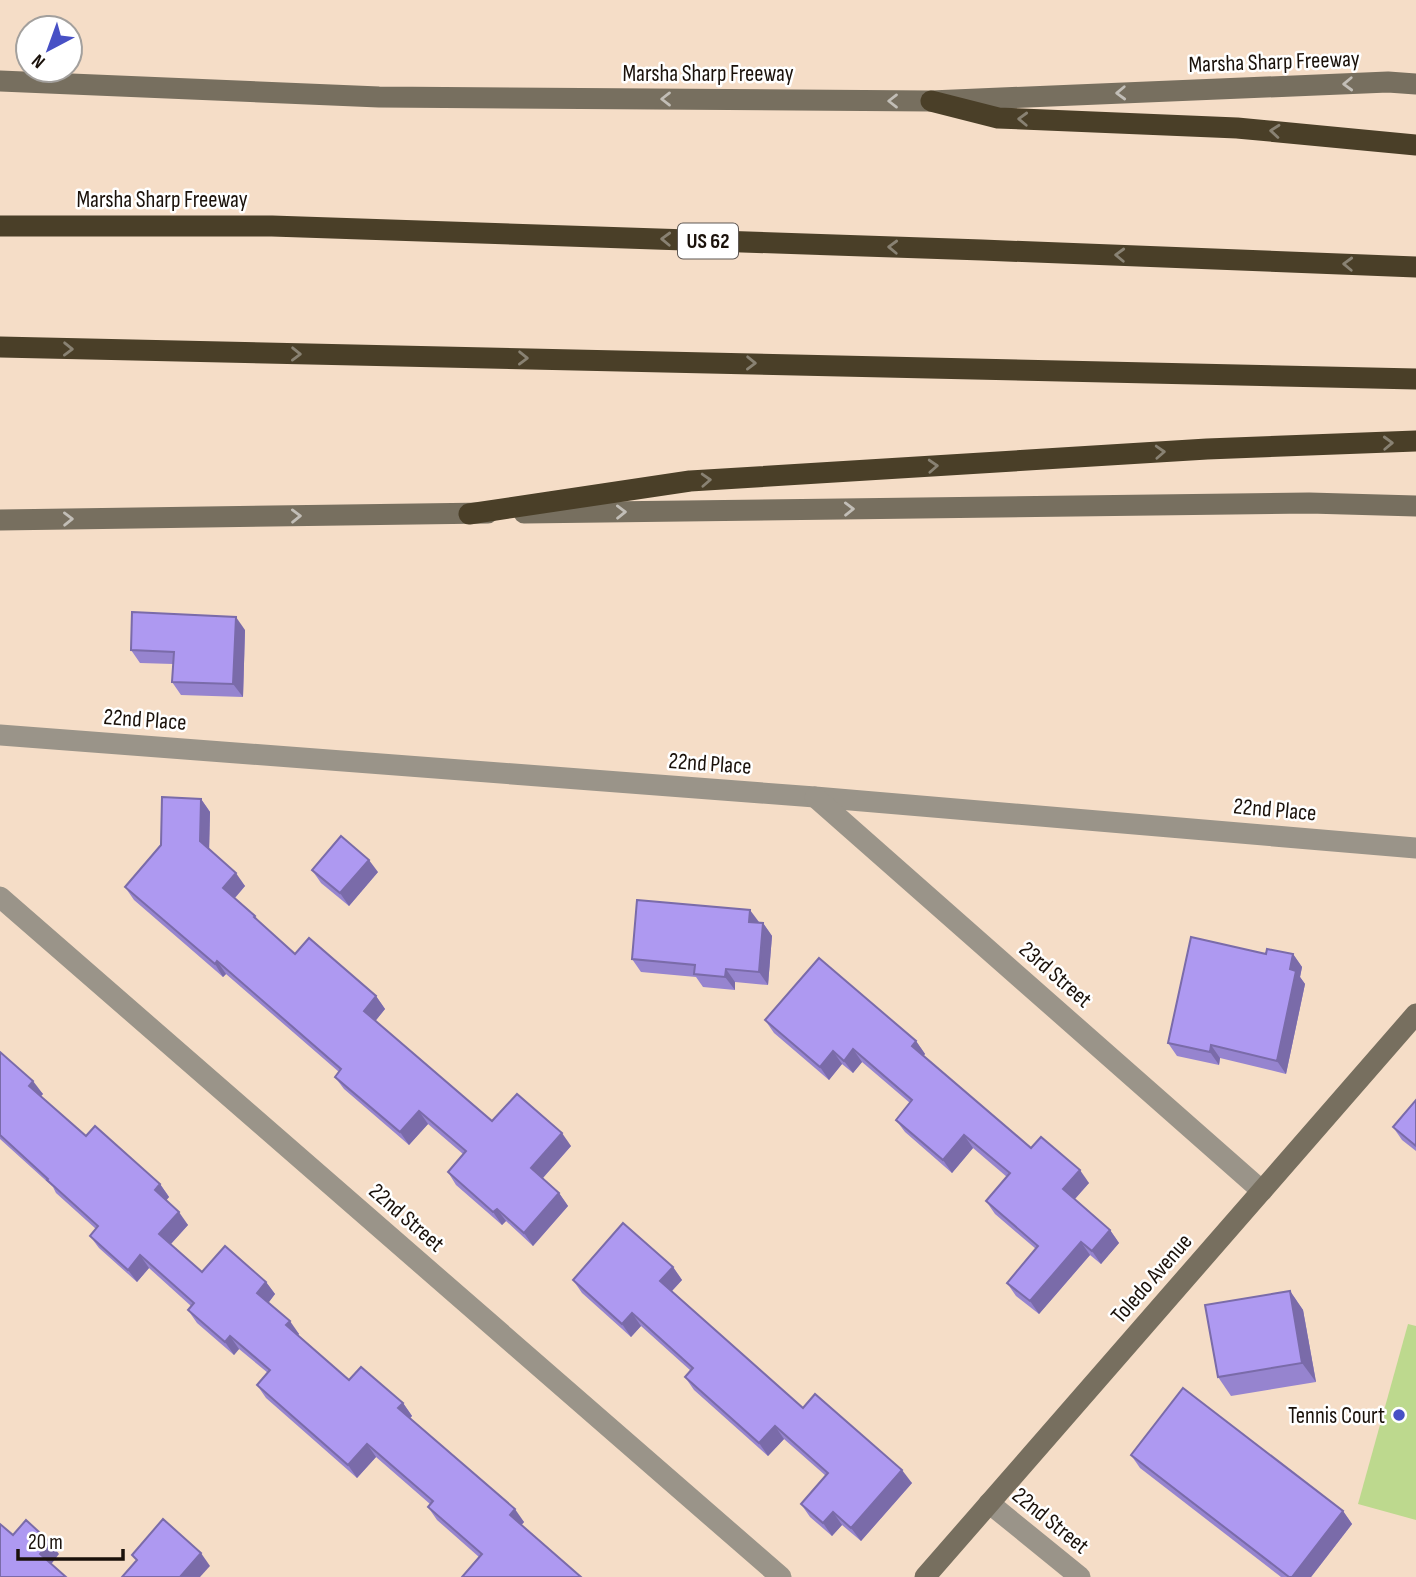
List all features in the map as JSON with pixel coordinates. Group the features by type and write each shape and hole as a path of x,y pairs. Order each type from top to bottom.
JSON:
{"highway":[{"path":"930,101 998,118 1237,128 1416,145"},
{"name":"Marsha Sharp Freeway","path":"0,226 286,226 1416,267"},
{"path":"0,347 1416,379"},
{"path":"469,514 690,481 1207,449 1416,441"}],"main road":[{"name":"Marsha Sharp Freeway","path":"0,81 379,97 930,101 1388,82 1416,84"},
{"path":"0,520 1309,503 1416,506"},
{"name":"Toledo Avenue","path":"925,1577 1416,1014"}],"street":[{"name":"22nd Place","path":"0,735 816,797 1416,848"},
{"name":"23rd Street","path":"816,797 1262,1191"},
{"name":"22nd Street","path":"0,897 780,1577"},
{"name":"22nd Street","path":"989,1503 1080,1577"}],"green space":[{"name":"Tennis Court","path":"1408,1324 1416,1326 1416,1520 1358,1504"}],"building":[{"path":"132,612 236,617 233,684 172,682 174,652 131,650"},
{"path":"162,797 201,799 200,841 236,873 223,888 295,954 309,938 376,996 364,1011 492,1121 517,1094 562,1133 531,1168 559,1193 524,1233 497,1209 493,1212 448,1172 466,1151 419,1111 400,1132 335,1077 341,1069 217,961 215,964 125,887 161,845"},
{"path":"341,836 369,860 340,893 312,870"},
{"path":"637,900 750,910 749,922 763,923 759,972 726,969 725,977 694,974 695,965 632,959"},
{"path":"1191,937 1266,954 1267,949 1293,954 1290,969 1296,971 1277,1061 1211,1045 1210,1052 1168,1043"},
{"path":"819,958 916,1041 912,1046 1031,1148 1041,1137 1080,1170 1063,1189 1110,1230 1092,1251 1081,1242 1030,1301 1007,1283 1038,1246 986,1201 1010,1173 964,1135 943,1160 896,1120 912,1100 853,1049 844,1061 833,1051 820,1067 765,1020"},
{"path":"0,1052 33,1081 29,1086 86,1136 95,1126 160,1184 155,1190 179,1212 159,1234 202,1272 225,1246 266,1282 257,1293 290,1321 286,1325 349,1380 361,1367 403,1403 398,1408 515,1509 510,1515 581,1577 462,1577 482,1554 428,1507 433,1501 367,1444 348,1465 257,1385 270,1370 230,1336 225,1342 188,1310 194,1303 140,1255 128,1270 90,1236 98,1226 0,1135"},
{"path":"1416,1100 1416,1146 1393,1127"},
{"path":"623,1223 673,1267 660,1281 803,1408 815,1394 902,1470 851,1528 833,1512 823,1523 801,1504 828,1473 775,1426 759,1443 685,1377 693,1368 632,1313 622,1324 573,1280"},
{"path":"1290,1291 1302,1363 1218,1377 1205,1305"},
{"path":"1183,1388 1343,1511 1292,1577 1131,1455"},
{"path":"163,1519 201,1553 180,1577 122,1577 137,1560 132,1555"},
{"path":"26,1520 50,1542 40,1554 66,1577 0,1577 0,1524 13,1535"}],"place":[{"name":"Tennis Court","path":"1399,1415"}]}
